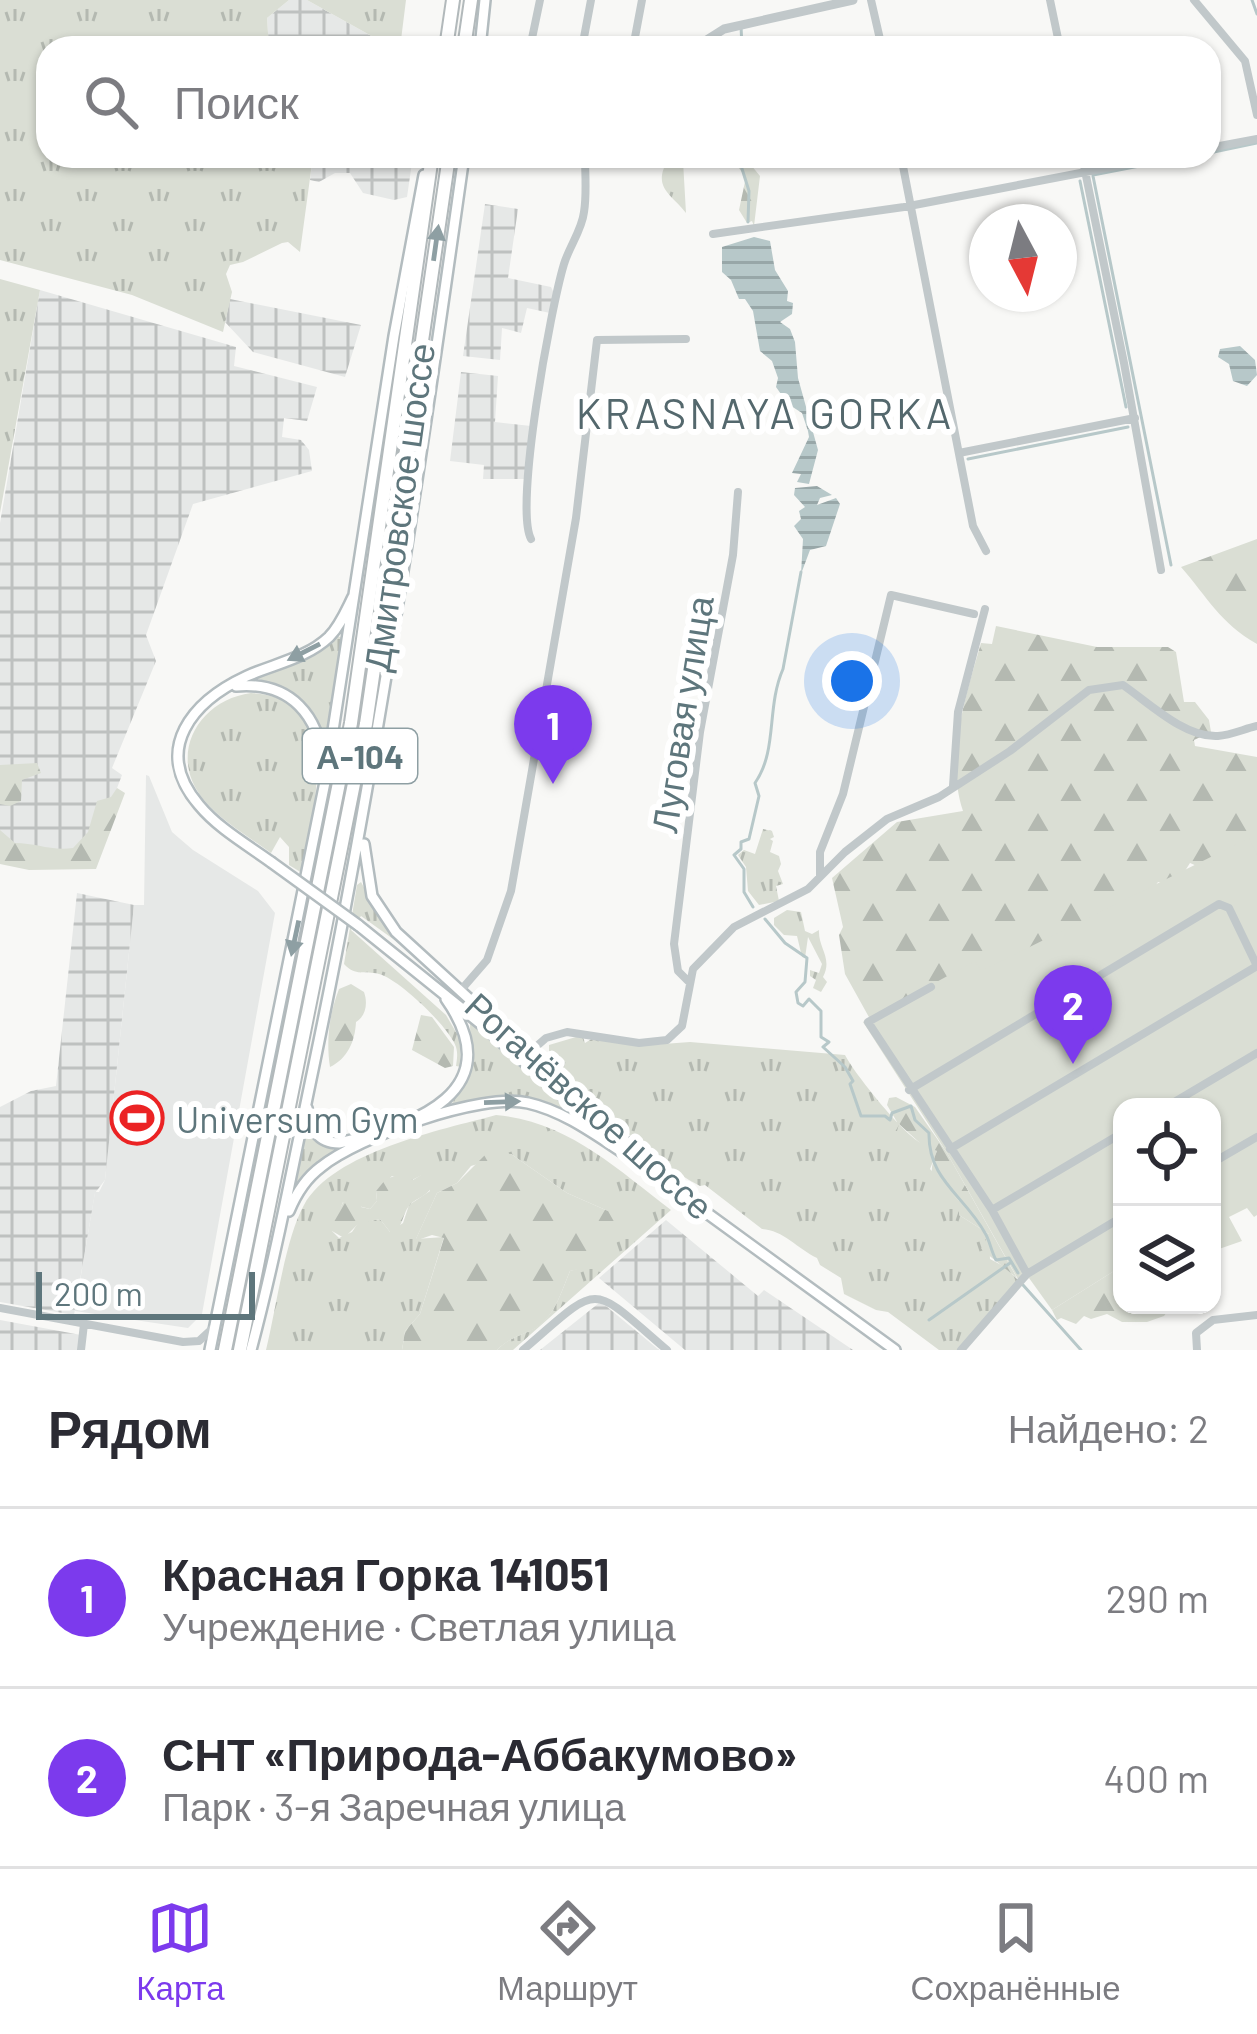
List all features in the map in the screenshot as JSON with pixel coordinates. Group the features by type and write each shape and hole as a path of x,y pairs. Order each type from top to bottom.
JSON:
{"highway":[{"path":"448,36 452,0"},
{"path":"466,36 471,0"},
{"name":"Дмитровское шоссе","path":"225,1350 351,723 428,168"},
{"name":"Дмитровское шоссе","path":"240,1350 366,724 447,168"}],"main road":[{"path":"481,36 485,0"},
{"path":"210,1350 325,782 394,336 428,168"},
{"path":"251,1350 366,809 406,568 462,168"},
{"path":"357,587 338,627 318,646 224,687 192,713 178,748 195,801 439,990 689,1200"},
{"path":"224,687 271,688 301,705 319,733 325,782"},
{"name":"Рогачёвское шоссе","path":"366,809 364,858 372,896 396,932 689,1200 895,1350"},
{"path":"308,1093 311,1126 332,1143 346,1142 442,1104 462,1083 468,1054 454,1012 439,990"},
{"path":"277,1244 295,1198 309,1178 338,1154 469,1105 506,1100 536,1105 641,1164"}],"street":[{"path":"532,36 539,0"},
{"path":"584,36 591,0"},
{"path":"635,36 642,0"},
{"path":"710,36 854,0"},
{"path":"871,0 879,36"},
{"path":"1050,0 1058,36"},
{"path":"1194,0 1245,61 1257,116"},
{"path":"1221,146 1257,139"},
{"path":"532,539 526,529 527,504 542,378 562,272 584,215 585,168"},
{"path":"903,168 975,534 986,551"},
{"path":"1084,168 1161,570"},
{"path":"713,234 1106,168"},
{"path":"461,990 487,960 511,891 575,518 597,340 686,339"},
{"path":"958,453 1135,418"},
{"name":"Луговая улица","path":"688,982 678,971 674,944 700,733 733,554 738,492"},
{"path":"820,878 820,852 843,794 891,595 974,614"},
{"path":"953,787 958,712 985,609"},
{"path":"531,1051 546,1038 567,1032 640,1043 668,1040 682,1026 693,969 734,927 811,887 887,819 917,808 1010,751 1089,690 1123,685 1204,735 1222,736 1257,726"},
{"path":"909,1090 1219,904 1229,908 1257,966 950,1149"},
{"path":"931,987 868,1022 992,1210 1027,1274"},
{"path":"1181,1098 1257,1053"},
{"path":"1221,1158 1257,1137"},
{"path":"992,1210 1113,1138"},
{"path":"961,1350 1027,1274 1113,1222"},
{"path":"523,1350 578,1303 592,1297 609,1301 667,1350"},
{"path":"0,1308 183,1342 199,1341 215,1323"},
{"path":"1197,1350 1196,1333 1203,1325 1257,1316"},
{"path":"81,1350 85,1324"},
{"path":"183,1342 196,1350"}],"shaded area":[{"path":"289,0 307,0 372,36 268,36 267,18"},
{"path":"312,168 411,168 407,197 394,200 363,193 350,173 310,180"},
{"path":"485,204 518,209 508,278 551,287 554,293 550,313 527,308 521,333 502,328 500,360 463,356"},
{"path":"754,237 770,241 775,270 788,291 787,301 793,303 792,314 780,322 790,329 795,342 798,378 818,450 809,484 797,482 801,474 792,473 809,437 802,413 776,387 772,361 760,351 753,311 722,272 722,247"},
{"path":"40,290 236,347 234,366 317,387 307,421 284,418 282,437 301,440 309,450 312,471 193,504 146,635 156,661 112,768 122,775 94,848 85,855 0,849 0,523"},
{"path":"230,299 361,325 345,377 253,352 225,322"},
{"path":"1240,346 1255,360 1257,375 1247,386 1233,381 1229,364 1218,357 1220,349"},
{"path":"461,372 498,376 495,422 531,426 525,479 483,479 484,465 450,461"},
{"path":"817,486 832,495 820,498 817,505 836,498 840,504 826,546 810,550 801,574 803,539 794,526 805,507 794,495 795,488"},
{"path":"146,775 172,832 258,891 275,913 202,1314 188,1328 75,1311 95,1192 105,1180 134,905 144,905"},
{"path":"77,893 134,905 105,1180 95,1193 74,1315 0,1302 0,1107 31,1091 56,1086"},
{"path":"666,1220 758,1296 764,1290 853,1350 685,1350 599,1278"},
{"path":"599,1303 606,1306 659,1350 540,1350"},
{"path":"0,1320 81,1335 79,1350 0,1350"}],"green space":[{"path":"0,0 289,0 267,18 268,36 36,36 36,168 311,168 300,252 282,243 230,265 226,274 232,292 223,332 132,295 0,260"},
{"path":"307,0 406,0 402,36 372,36"},
{"path":"664,168 683,168 686,213 669,194"},
{"path":"739,168 753,168 760,176 754,226 739,210 746,177"},
{"path":"0,279 40,290 0,513"},
{"path":"1257,539 1257,644 1224,619 1181,567"},
{"path":"996,626 1097,647 1168,647 1176,652 1184,702 1195,702 1209,720 1211,732 1194,740 1195,746 1257,757 1257,880 1213,873 1190,863 1176,885 1158,882 1145,900 1109,918 870,1019 845,974 839,935 843,927 832,878 897,822 963,811 956,770 960,727 981,643 992,644"},
{"path":"338,636 342,638 328,729 323,731 294,694 257,678 312,656"},
{"path":"251,693 281,699 301,715 312,736 316,791 302,873 289,865 289,847 280,837 271,853 218,814 193,782 189,748 203,718 216,706"},
{"path":"37,763 41,773 22,780 21,801 0,804 0,765"},
{"path":"117,788 125,793 96,869 29,870 0,864 0,830 15,843 73,848 88,832 97,801 111,797"},
{"path":"763,829 772,831 770,852 779,856 783,884 776,886 779,901 759,905 748,891 746,867 738,855 744,850 755,854"},
{"path":"1249,838 1257,855 1257,1215 1247,1208 1229,1217 1242,1241 1221,1248 1221,1098 1113,1098 1113,1272 1052,1310 1029,1278 1022,1284 1019,1281 947,1153 863,1022 975,961 981,971"},
{"path":"361,882 383,923 414,954 361,916 351,930 446,1015 460,1039 461,1067 456,1066 452,1039 411,994 388,978 356,972 344,964 357,885"},
{"path":"787,910 801,912 805,931 819,930 827,982 821,992 813,988 816,980 810,970 819,973 822,964 808,937 805,958 797,936 784,935 774,925 774,918"},
{"path":"351,984 364,992 365,1009 349,1049 330,1067 333,1008 339,989"},
{"path":"421,1015 432,1017 454,1047 453,1066 445,1068 412,1050"},
{"path":"470,1023 570,1114 515,1096 451,1105 471,1070"},
{"path":"583,1037 585,1043 593,1038 636,1046 690,1042 845,1055 902,1128 937,1151 930,1169 959,1201 959,1215 989,1234 990,1259 1019,1281 958,1350 939,1350 888,1312 844,1294 841,1278 817,1258 784,1236 762,1229 639,1143 549,1056 549,1045"},
{"path":"889,1098 915,1107 947,1153 1017,1278 981,1249 989,1234 959,1215 959,1201 951,1193 943,1194 935,1183 932,1168 937,1151 899,1124 897,1131 889,1133 885,1127 897,1122 887,1105"},
{"path":"496,1115 546,1126 568,1137 671,1210 513,1350 497,1350 546,1320 570,1271 587,1266 608,1211 567,1193 511,1154 471,1166 457,1183 437,1193 416,1239 444,1237 420,1314 405,1331 402,1350 266,1350 291,1236 318,1187 338,1171 390,1146","holes":["422,1175 430,1191 409,1205 403,1223 390,1232 380,1219 358,1223 339,1238 332,1231 343,1202 370,1209 377,1201 376,1191 392,1176 412,1180"]},
{"path":"304,1133 336,1151 296,1186"},
{"path":"488,1152 511,1154 567,1193 608,1211 621,1234 605,1264 570,1271 546,1320 497,1350 402,1350 405,1331 420,1314 444,1238 432,1235 415,1241 437,1193 457,1183"},
{"path":"426,1172 434,1181 432,1187 409,1206 396,1232 390,1232 380,1219 358,1224 344,1238 332,1231 346,1197 362,1196 361,1207 370,1209 386,1179 403,1173 413,1180"},
{"path":"1113,1272 1113,1314 1165,1314 1147,1322 1122,1322 1107,1314 1084,1316 1076,1324 1057,1320 1052,1310"}],"waterway":[{"path":"1252,0 1257,14"},
{"path":"741,26 741,36"},
{"path":"1221,150 1257,143"},
{"path":"742,168 749,191 748,222"},
{"path":"1093,175 1129,168"},
{"path":"1093,176 1171,565"},
{"path":"1080,181 1126,407"},
{"path":"968,459 1128,427"},
{"path":"753,907 744,892 744,869 734,855 741,842 749,839 759,796 755,783 767,757 801,572"},
{"path":"765,919 785,943 807,958 805,982 796,992 798,1003 803,1006 809,999 821,1011 821,1037 829,1042 823,1047 853,1081 861,1116 890,1120 892,1113 911,1106 915,1120 929,1133 941,1175 977,1220 996,1260 1009,1258 1018,1273"},
{"path":"929,1320 1010,1263"},
{"path":"1023,1285 1081,1350"}],"place":[{"name":"Красная Горка 141051","path":"553,784"},
{"name":"СНТ «Природа-Аббакумово»","path":"1073,1064"},
{"name":"Universum Gym","path":"137,1118"}],"district":[{"name":"KRASNAYA GORKA","path":"765,412"}]}
